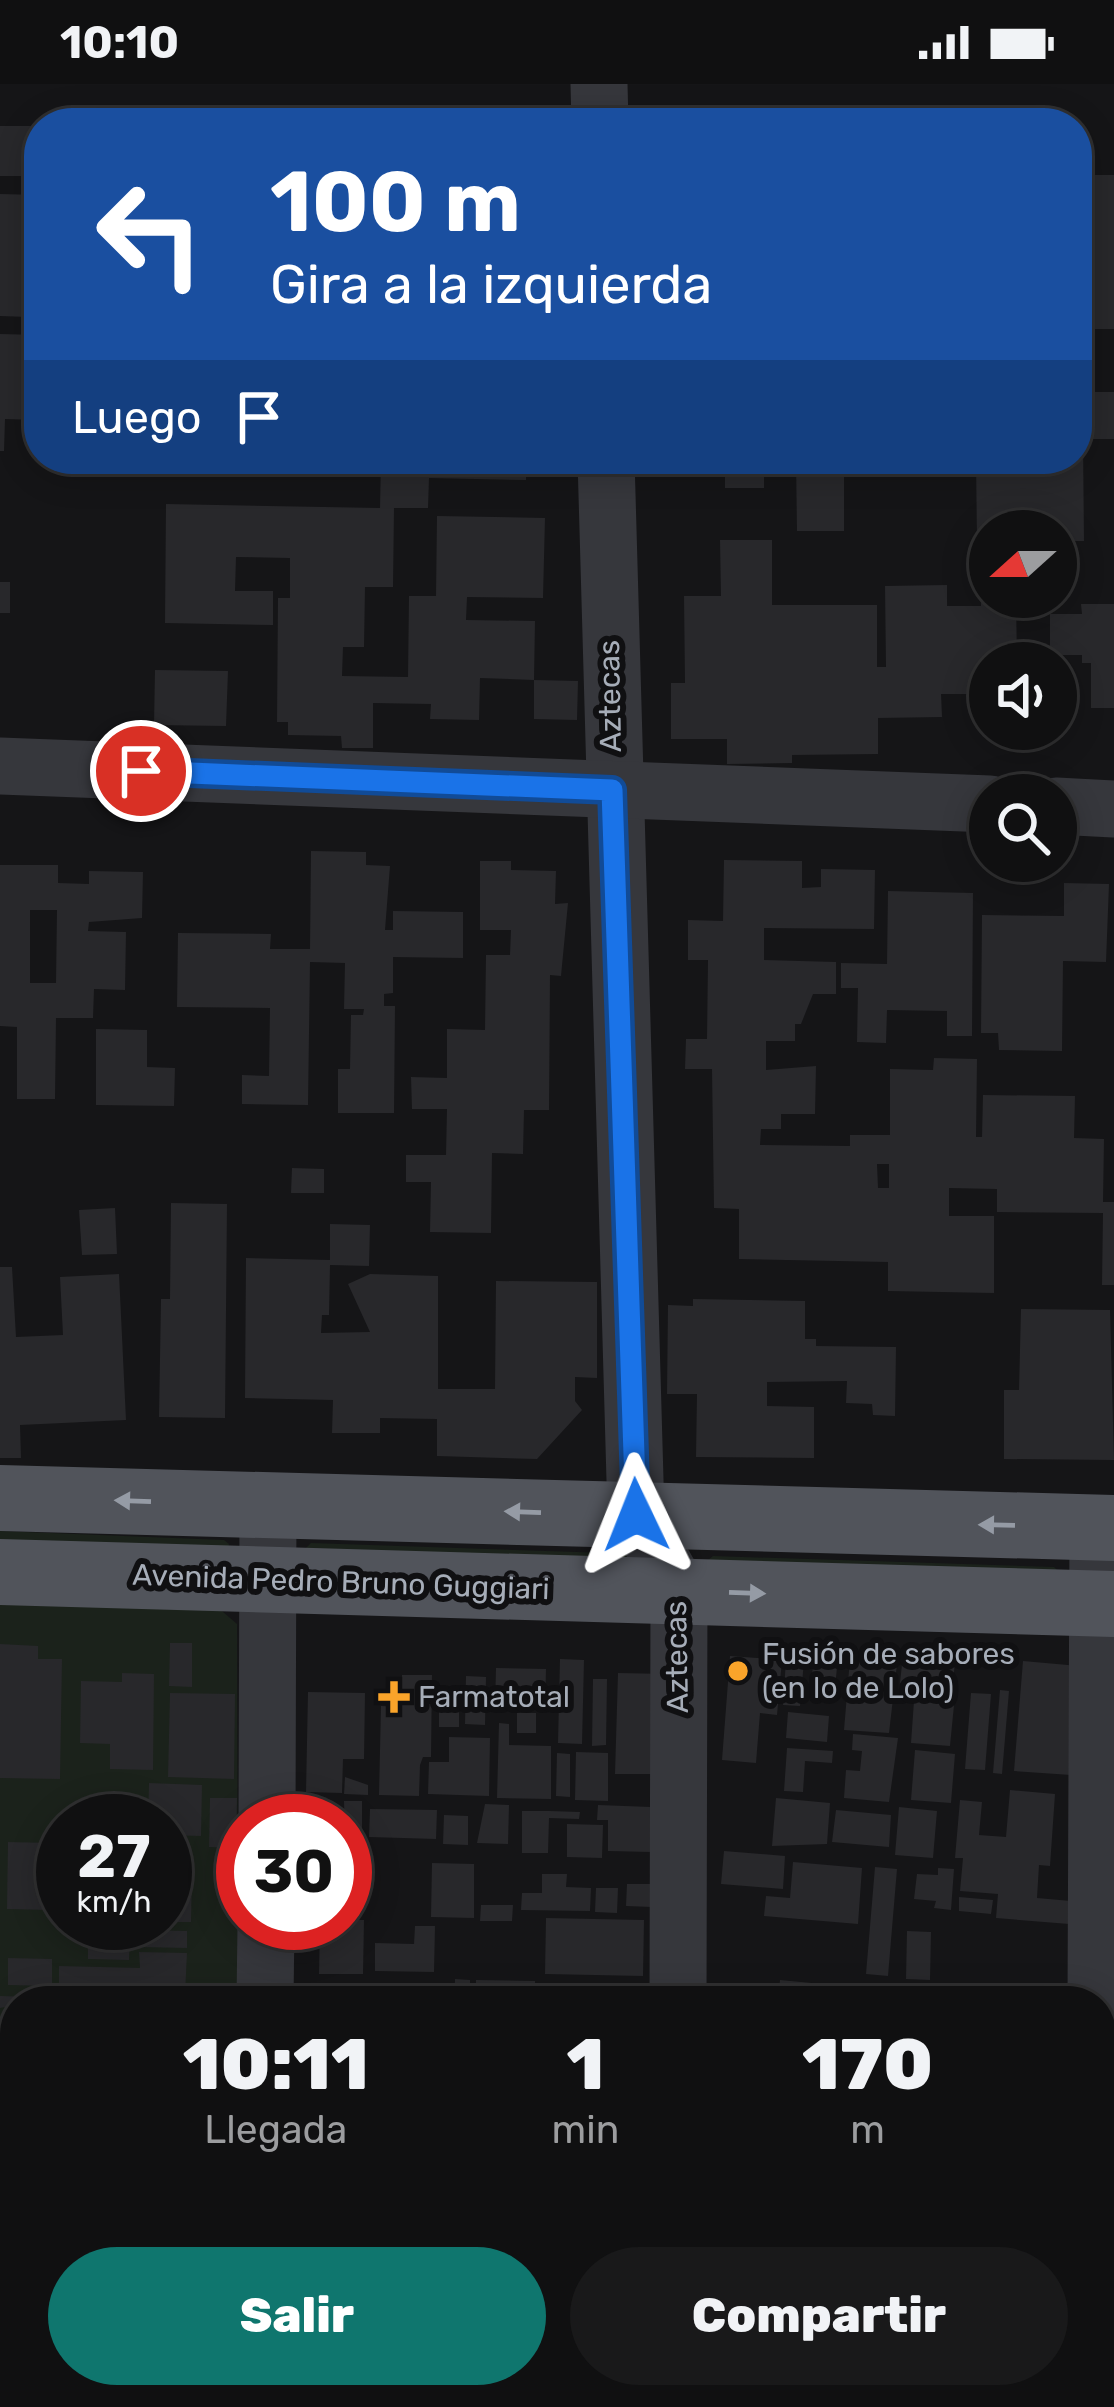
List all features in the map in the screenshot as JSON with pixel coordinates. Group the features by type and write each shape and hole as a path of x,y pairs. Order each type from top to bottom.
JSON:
{"main road":[{"path":"0,1498 1106,1527"},
{"name":"Avenida Pedro Bruno Guggiari","path":"0,1572 1106,1604"}],"street":[{"name":"Aztecas","path":"606,474 636,1515 679,1591 678,1986"},
{"path":"0,766 969,803"},
{"path":"1077,807 1114,809"},
{"path":"267,1794 268,1505"},
{"path":"1096,1986 1106,1527"},
{"path":"266,1950 266,1986"}],"shaded area":[{"path":"0,1531 224,1540 229,1544 228,1550 0,1545"},
{"path":"311,1543 638,1554 642,1560 305,1549"},
{"path":"713,1556 1054,1567 1060,1573 708,1560"},
{"path":"0,1599 216,1606 237,1624 237,1794 216,1794 216,1950 238,1950 238,1986 0,1986"}],"building":[{"path":"0,126 24,126 24,176 0,176"},
{"path":"1092,175 1114,175 1114,329 1092,329"},
{"path":"0,194 24,195 24,317 0,316"},
{"path":"0,334 24,335 24,420 5,419 4,451 0,451"},
{"path":"1092,392 1114,392 1114,439 1092,439"},
{"path":"381,474 526,474 526,480 429,478 428,508 394,508 393,587 365,587 364,647 343,647 342,676 408,677 409,596 436,596 437,516 545,518 543,598 467,597 466,620 535,621 534,680 480,678 479,720 430,719 431,704 373,703 373,748 342,748 341,736 288,735 288,722 277,722 278,598 290,598 290,558 236,557 235,591 273,591 273,625 165,623 166,504 380,508"},
{"path":"725,474 764,474 764,488 725,488"},
{"path":"796,474 844,474 844,531 797,531"},
{"path":"976,474 1083,474 1084,541 1077,541 1077,510 977,510"},
{"path":"720,540 772,540 772,605 877,605 877,667 886,667 885,586 947,585 947,606 969,606 969,618 1016,618 1017,642 969,642 969,694 941,694 942,717 878,718 878,754 792,755 792,763 727,764 727,739 671,739 671,683 685,683 684,596 721,596"},
{"path":"0,582 10,582 10,613 0,613"},
{"path":"1081,604 1114,604 1114,708 1091,708 1091,663 1082,663 1077,642 1050,642 1050,618 1082,614"},
{"path":"155,670 228,671 226,726 154,725"},
{"path":"534,680 578,681 577,720 534,719"},
{"path":"311,851 366,852 366,865 390,866 385,930 393,930 393,911 463,912 463,958 393,957 393,993 384,994 384,1006 395,1006 394,1113 338,1113 338,1069 350,1069 351,1015 363,1015 364,1009 344,1009 345,963 310,962 308,1105 242,1104 242,1075 269,1076 270,1008 177,1007 178,933 271,934 270,949 310,949"},
{"path":"724,860 802,861 802,888 821,887 821,869 875,870 874,929 764,928 764,960 836,962 836,994 813,994 801,1024 795,1024 795,1041 766,1041 766,1070 816,1066 815,1114 781,1114 781,1129 761,1129 760,1145 850,1146 850,1135 890,1135 890,1069 933,1070 934,1058 977,1059 976,1137 982,1137 983,1095 1075,1096 1074,1138 1104,1139 1103,1202 1114,1202 1114,1285 1102,1285 1103,1213 997,1212 997,1189 949,1188 949,1216 994,1216 994,1293 888,1291 888,1262 739,1259 739,1209 714,1208 712,1069 685,1069 686,1039 707,1039 708,960 688,960 688,920 723,921","holes":["877,1164 889,1164 889,1188 878,1188"]},
{"path":"480,861 511,861 511,870 556,871 555,904 568,903 561,976 550,975 549,1110 524,1110 523,1154 492,1153 491,1233 430,1232 431,1182 406,1182 406,1155 446,1155 447,1109 412,1109 411,1077 447,1078 447,1029 485,1030 486,955 510,955 511,930 480,930"},
{"path":"0,865 58,865 58,883 89,884 89,871 143,872 142,918 89,922 88,931 126,932 125,990 94,989 93,1018 56,1018 55,1099 17,1099 17,1027 0,1026","holes":["30,910 57,910 56,983 30,983"]},
{"path":"1064,883 1109,884 1106,962 1063,961 1062,1051 999,1050 998,1033 981,1033 982,915 1064,916"},
{"path":"888,891 973,893 972,1036 947,1036 947,1011 887,1010 886,1043 857,1042 858,988 841,988 841,963 887,964"},
{"path":"96,1029 147,1030 147,1067 175,1068 174,1106 96,1105"},
{"path":"292,1168 324,1169 324,1193 291,1193"},
{"path":"171,1203 227,1204 225,1418 159,1417 161,1299 170,1299"},
{"path":"115,1208 117,1254 82,1255 79,1210"},
{"path":"330,1224 370,1225 369,1266 330,1265 329,1315 322,1315 321,1333 370,1332 348,1284 370,1274 438,1276 438,1389 495,1389 496,1281 597,1282 597,1378 575,1377 575,1401 582,1410 537,1459 437,1456 437,1419 380,1418 380,1433 332,1433 333,1400 245,1398 246,1258 330,1260"},
{"path":"0,1267 12,1267 16,1337 63,1335 60,1277 119,1274 126,1420 20,1425 21,1458 0,1458"},
{"path":"693,1299 805,1301 805,1339 816,1339 816,1346 896,1347 895,1416 873,1415 872,1404 846,1403 847,1381 767,1382 767,1406 814,1407 814,1458 696,1457 697,1394 667,1394 668,1305 693,1306"},
{"path":"1021,1309 1110,1310 1114,1460 1004,1459 1004,1390 1019,1390"},
{"path":"170,1643 192,1643 192,1687 169,1686"},
{"path":"0,1644 38,1646 38,1659 62,1659 60,1779 0,1778"},
{"path":"814,1655 838,1657 834,1698 810,1696"},
{"path":"903,1655 955,1659 953,1687 900,1683"},
{"path":"730,1656 782,1660 777,1715 760,1713 756,1763 722,1760"},
{"path":"560,1659 584,1660 582,1744 558,1743"},
{"path":"850,1659 897,1664 889,1733 844,1730"},
{"path":"786,1660 804,1661 800,1706 783,1705"},
{"path":"1023,1661 1079,1666 1071,1775 1014,1771"},
{"path":"496,1668 546,1669 545,1710 495,1708"},
{"path":"122,1673 154,1674 153,1770 110,1769 110,1744 80,1743 81,1681 122,1682"},
{"path":"618,1673 667,1674 665,1774 615,1774"},
{"path":"402,1675 432,1675 431,1757 423,1757 420,1765 419,1796 379,1795 381,1706 401,1707"},
{"path":"466,1676 486,1677 485,1725 465,1724"},
{"path":"593,1679 607,1679 606,1745 592,1746"},
{"path":"439,1688 459,1688 459,1727 439,1727"},
{"path":"1000,1690 1009,1691 1002,1774 993,1773"},
{"path":"308,1692 365,1693 364,1759 343,1759 342,1793 306,1792"},
{"path":"170,1693 235,1694 234,1779 168,1777"},
{"path":"971,1693 991,1694 985,1770 965,1769"},
{"path":"914,1701 954,1705 950,1746 911,1743"},
{"path":"788,1712 829,1716 827,1742 786,1738"},
{"path":"517,1713 536,1713 536,1733 517,1733"},
{"path":"499,1723 509,1724 509,1745 551,1746 551,1799 497,1798"},
{"path":"853,1734 898,1738 889,1802 844,1798 846,1770 860,1771 862,1751 852,1750"},
{"path":"449,1737 490,1738 489,1796 428,1794 429,1762 449,1762"},
{"path":"787,1748 833,1751 832,1763 805,1761 803,1792 784,1791"},
{"path":"915,1750 955,1754 951,1803 911,1800"},
{"path":"576,1752 608,1753 608,1801 575,1800"},
{"path":"557,1753 570,1754 570,1797 556,1796"},
{"path":"345,1777 368,1785 368,1794 344,1794"},
{"path":"149,1783 202,1785 201,1836 192,1836 192,1794 149,1794"},
{"path":"1010,1790 1055,1794 1050,1866 1039,1865 1037,1898 1071,1901 1069,1924 996,1918 998,1894 960,1891 963,1858 955,1858 960,1800 982,1802 979,1835 1006,1837"},
{"path":"210,1798 216,1798 216,1847 209,1847"},
{"path":"776,1798 830,1803 827,1844 772,1846"},
{"path":"485,1804 509,1805 508,1844 477,1843"},
{"path":"598,1805 651,1807 651,1852 608,1851 608,1820 597,1820"},
{"path":"899,1807 937,1811 933,1858 895,1855"},
{"path":"372,1809 437,1810 436,1839 372,1837"},
{"path":"836,1810 891,1815 889,1847 832,1842"},
{"path":"522,1811 580,1812 579,1819 549,1818 548,1853 522,1853"},
{"path":"444,1815 468,1816 468,1845 443,1844"},
{"path":"567,1824 603,1825 602,1858 567,1857"},
{"path":"8,1842 36,1843 36,1910 7,1909"},
{"path":"724,1851 785,1856 783,1889 721,1884"},
{"path":"793,1862 862,1868 858,1924 764,1916 766,1896 790,1898"},
{"path":"432,1863 474,1864 474,1918 431,1917"},
{"path":"875,1867 897,1869 888,1976 866,1974"},
{"path":"938,1868 954,1869 951,1910 934,1908 936,1901 914,1899 917,1874 938,1875"},
{"path":"542,1874 567,1874 566,1887 591,1888 590,1911 521,1910 522,1893 542,1893"},
{"path":"627,1884 653,1884 652,1907 626,1906"},
{"path":"596,1888 618,1888 617,1913 595,1912"},
{"path":"959,1897 993,1900 991,1914 959,1911"},
{"path":"481,1905 513,1905 512,1921 480,1921"},
{"path":"546,1918 644,1920 643,1976 545,1974"},
{"path":"415,1926 435,1926 434,1972 375,1971 375,1943 414,1944"},
{"path":"907,1931 931,1932 930,1980 906,1979"},
{"path":"88,1950 129,1950 129,1960 88,1959"},
{"path":"319,1950 363,1950 363,1974 319,1974"},
{"path":"139,1952 187,1953 185,1986 59,1986 59,1966 140,1968"},
{"path":"8,1958 52,1959 52,1986 8,1985"},
{"path":"455,1979 470,1980 470,1986 455,1986"},
{"path":"476,1980 535,1981 535,1986 476,1986"},
{"path":"780,1980 822,1984 822,1986 779,1986"}],"place":[{"name":"Fusión de sabores (en lo de Lolo)","path":"738,1671"},
{"name":"Farmatotal","path":"394,1697"}],"route":[{"path":"141,771 612,790 636,1515"}]}
